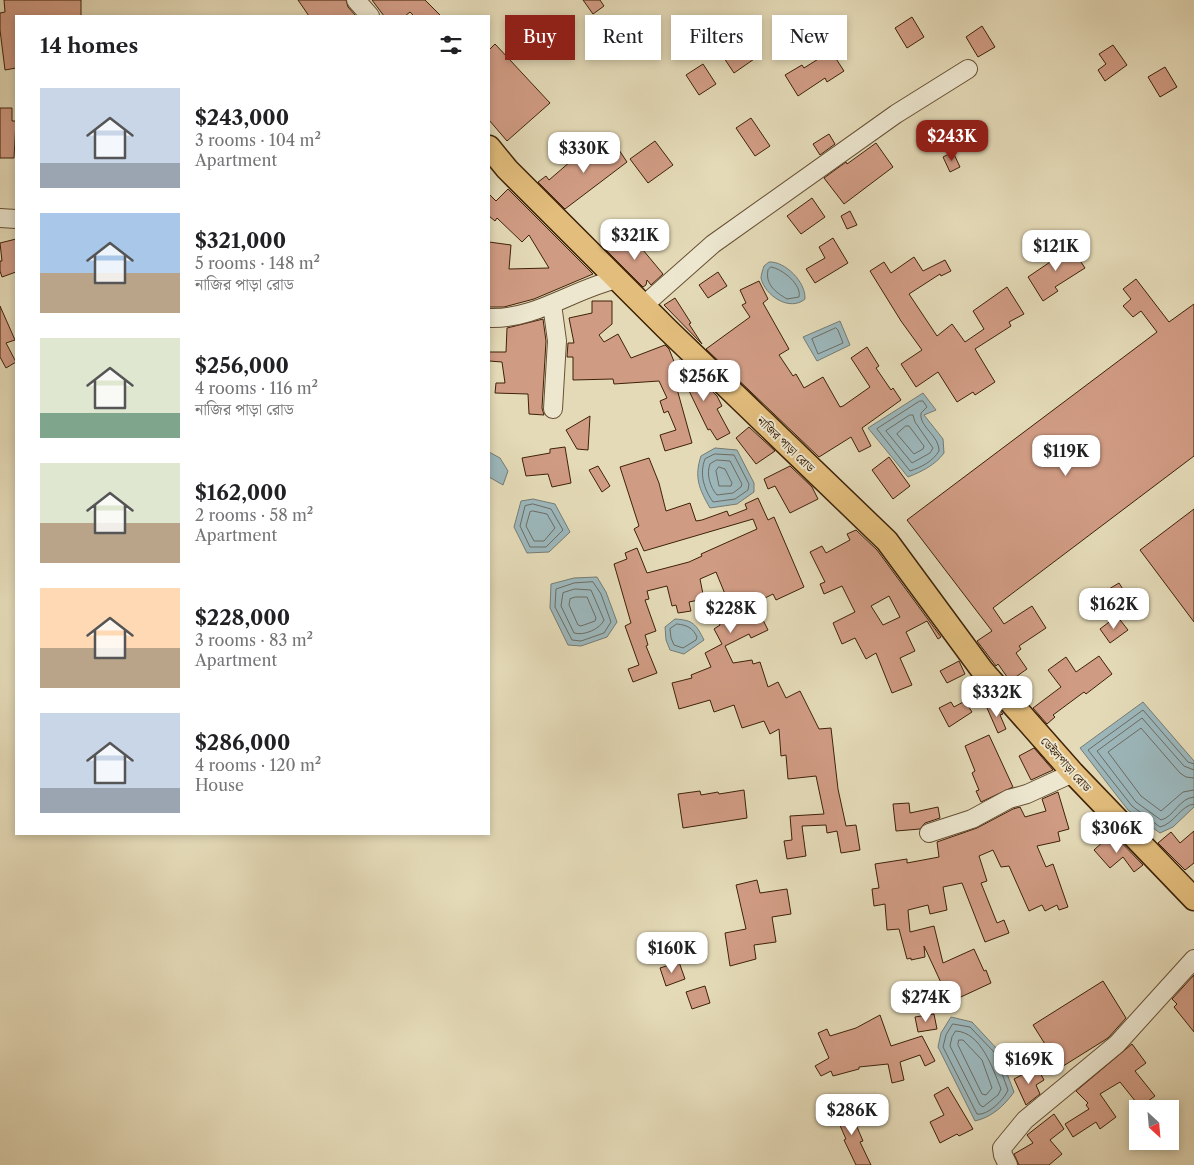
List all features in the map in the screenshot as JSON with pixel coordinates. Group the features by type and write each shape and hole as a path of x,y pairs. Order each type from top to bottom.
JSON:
{"main road":[{"name":"নাজির পাড়া রোড","path":"490,147 507,169 643,306 887,541 982,670"},
{"name":"ডেইলপাড়া রোড","path":"982,670 1073,773 1194,900"}],"street":[{"path":"356,0 369,15"},
{"path":"643,306 714,244 896,114 968,69"},
{"path":"0,218 15,220"},
{"path":"490,318 505,319 552,304 601,283 617,279"},
{"path":"552,304 556,341 553,409"},
{"path":"929,832 972,819 1009,799 1027,794 1073,773"},
{"path":"1008,1165 1002,1148 1025,1120 1117,1044 1194,959"}],"water":[{"path":"769,262 782,265 793,274 802,286 805,299 799,303 786,303 767,291 761,278 764,266"},
{"path":"840,321 850,345 817,361 803,337"},
{"path":"923,393 936,410 924,415 943,439 944,453 928,467 908,477 868,428"},
{"path":"715,448 737,450 754,483 754,492 737,504 710,508 700,489 698,470 701,456"},
{"path":"490,453 500,458 508,471 503,485 490,478"},
{"path":"533,499 555,504 570,532 549,552 527,553 514,527 521,501"},
{"path":"597,577 606,592 617,622 607,637 581,646 568,645 550,608 551,584 574,578"},
{"path":"675,619 686,620 693,624 699,630 704,640 684,654 670,650 666,640 665,627"},
{"path":"1143,702 1194,761 1194,807 1173,827 1160,833 1128,810 1080,748"},
{"path":"951,1017 972,1022 998,1050 1014,1092 997,1110 987,1117 975,1121 938,1047 941,1033"}],"building":[{"path":"4,0 81,0 81,15 15,15 15,68 5,70 0,13 5,12"},
{"path":"298,0 346,0 348,7 355,15 308,15"},
{"path":"372,0 425,0 440,15 413,15 410,12 406,15 383,15"},
{"path":"583,0 600,0 604,6 593,14"},
{"path":"912,17 924,37 907,48 895,28"},
{"path":"982,26 995,47 978,57 966,37"},
{"path":"495,44 505,55 505,60 510,60 550,103 507,141 490,121 490,49"},
{"path":"1113,45 1127,65 1105,81 1098,70 1106,64 1099,54"},
{"path":"725,60 753,60 734,73"},
{"path":"817,60 837,60 844,71 827,82 825,78 798,96 785,75 802,65 804,68"},
{"path":"703,64 716,84 699,95 686,75"},
{"path":"1165,67 1177,87 1160,97 1148,77"},
{"path":"0,108 12,108 12,121 15,121 14,158 0,158"},
{"path":"751,118 770,146 755,156 736,128"},
{"path":"829,134 835,144 820,155 813,144"},
{"path":"611,138 627,162 565,209 538,182 546,176 549,180 578,155 581,159"},
{"path":"655,141 673,165 648,183 630,159"},
{"path":"876,143 893,167 844,204 824,178"},
{"path":"953,152 960,167 950,172 943,157"},
{"path":"508,189 593,274 534,299 504,307 490,307 490,242 511,245 509,269 549,268 529,235 522,242 497,218 495,221 490,217 490,195 496,201"},
{"path":"812,198 825,217 801,234 787,216"},
{"path":"850,211 857,225 847,229 841,216"},
{"path":"622,235 633,248 638,244 663,274 651,285 647,280 646,285 643,287 605,249"},
{"path":"833,238 848,263 815,283 806,269 825,258 819,247"},
{"path":"15,239 15,272 2,277 0,271 0,261 2,261 0,243"},
{"path":"1069,244 1085,268 1055,287 1058,291 1043,301 1028,277 1056,258 1054,254"},
{"path":"914,257 923,271 945,260 951,271 941,276 940,274 909,294 937,336 952,324 965,342 984,329 973,311 1007,287 1024,314 1009,322 1011,326 975,349 995,382 975,395 973,392 957,402 938,372 916,387 901,364 922,350 901,321 870,271 884,262 891,273"},
{"path":"718,272 727,286 708,298 699,285"},
{"path":"1136,279 1169,322 1194,304 1194,456 993,608 1004,624 1032,606 1046,628 1019,646 1021,649 1016,653 1027,669 1010,681 998,664 996,666 977,641 992,631 907,520 1157,332 1141,311 1133,317 1123,306 1131,299 1123,289"},
{"path":"759,281 768,299 763,303 789,349 779,355 793,376 796,374 804,388 823,377 840,407 843,406 870,387 851,358 867,347 879,366 876,368 891,390 893,388 901,400 862,428 871,446 859,452 851,437 819,457 706,349 750,317 742,305 746,303 740,290"},
{"path":"675,298 691,323 689,324 702,344 664,305"},
{"path":"592,301 612,301 612,324 599,335 604,342 618,334 631,358 665,345 669,349 677,369 672,371 692,443 665,451 660,435 676,430 668,411 664,413 660,401 667,398 659,381 614,384 613,379 573,380 573,357 567,357 568,343 574,343 569,318 592,313"},
{"path":"0,306 15,340 6,343 15,363 6,368 0,357"},
{"path":"543,319 546,341 542,408 544,415 529,414 528,394 495,393 496,383 505,383 502,362 490,361 490,352 506,352 507,328"},
{"path":"680,360 717,396 722,406 717,409 730,433 717,440 710,429 708,430 675,362"},
{"path":"590,416 588,450 577,449 566,430"},
{"path":"749,427 775,451 756,464 736,438"},
{"path":"565,447 571,483 552,487 548,474 526,476 522,458 550,453 550,449"},
{"path":"889,457 910,486 893,499 872,470"},
{"path":"649,458 659,483 666,511 690,503 696,521 727,511 729,516 747,509 745,504 758,498 768,520 774,517 804,587 776,600 773,594 755,603 761,621 763,620 768,630 751,638 749,634 725,646 733,663 752,660 753,664 760,662 768,687 778,682 786,698 800,691 819,729 831,728 838,789 846,826 856,825 860,850 841,853 837,831 827,833 826,825 802,826 806,856 787,859 784,841 792,840 790,816 824,814 816,776 788,779 786,755 781,756 779,729 770,734 764,721 742,728 734,705 714,712 710,700 679,709 672,683 692,678 691,675 711,667 705,653 722,644 714,629 720,625 719,622 734,616 716,572 700,579 704,599 689,602 691,611 678,613 676,605 672,606 667,586 647,591 649,599 645,600 656,631 645,635 648,645 646,646 657,673 633,682 628,669 639,665 625,626 631,623 614,564 627,559 625,553 637,548 647,573 689,562 702,556 701,554 757,529 753,519 644,551 634,529 639,526 620,467"},
{"path":"598,466 610,486 602,492 589,470"},
{"path":"790,466 812,487 818,499 790,513 775,486 768,489 764,479"},
{"path":"1194,509 1194,622 1140,550"},
{"path":"856,530 877,550 941,637 938,639 927,621 906,632 915,651 900,658 912,685 892,693 876,653 866,659 855,638 842,644 833,623 855,612 842,586 824,594 820,584 825,582 810,552 822,546 826,553 850,540 847,534","holes":["889,596 900,617 883,625 871,606"]},
{"path":"1119,583 1126,594 1106,606 1099,595"},
{"path":"1117,616 1128,630 1110,643 1100,629"},
{"path":"1099,656 1112,674 1086,694 1084,692 1053,715 1055,717 1047,724 1033,708 1061,687 1048,670 1066,657 1076,672"},
{"path":"959,661 965,674 947,683 940,671"},
{"path":"965,701 972,712 949,727 939,708 951,702 954,707"},
{"path":"995,704 1003,714 1000,715 1006,729 998,733 987,708"},
{"path":"989,735 1013,787 981,802 976,791 979,790 972,773 975,771 965,746"},
{"path":"1034,748 1053,770 1031,780 1019,756"},
{"path":"744,790 747,818 683,828 678,794 700,791 701,795 718,792 719,794"},
{"path":"1058,792 1069,829 1058,832 1060,841 1037,846 1046,867 1053,864 1068,907 1059,910 1057,905 1045,911 1042,905 1029,911 1009,866 1001,867 993,850 979,856 987,881 981,883 997,923 1004,920 1009,933 985,942 962,883 943,887 947,910 930,914 928,905 908,910 910,932 934,926 943,963 974,949 984,971 986,970 991,983 950,1002 924,946 925,957 907,959 899,929 887,930 885,904 874,906 872,889 879,888 875,864 907,859 907,863 939,857 937,842 977,828 1020,807 1025,817 1046,811 1042,799"},
{"path":"909,803 910,813 938,807 940,818 925,823 920,829 896,831 893,804"},
{"path":"1194,831 1194,863 1185,870 1158,843 1171,832 1180,843"},
{"path":"1115,836 1143,865 1134,872 1123,857 1110,868 1094,850 1104,841"},
{"path":"757,880 760,893 787,889 791,914 772,917 776,942 754,945 756,959 730,966 725,933 746,929 736,885"},
{"path":"679,962 685,979 666,986 660,968"},
{"path":"1194,975 1194,1032 1174,1007 1177,1004 1172,999"},
{"path":"1103,981 1126,1018 1108,1038 1060,1068 1033,1025"},
{"path":"705,986 710,1003 692,1009 686,992"},
{"path":"934,1014 937,1029 918,1032 915,1017"},
{"path":"880,1015 891,1046 922,1036 935,1061 925,1066 920,1055 900,1062 904,1080 892,1083 888,1064 859,1067 859,1069 833,1076 831,1071 821,1076 815,1066 829,1058 818,1033 827,1029 830,1036 856,1028"},
{"path":"1132,1044 1146,1063 1135,1071 1155,1096 1150,1100 1134,1100 1120,1082 1100,1094 1116,1117 1100,1129 1096,1122 1073,1137 1065,1124 1089,1109 1086,1105 1088,1103 1076,1091"},
{"path":"1037,1067 1044,1080 1036,1085 1040,1094 1026,1105 1014,1079"},
{"path":"948,1087 973,1129 959,1136 957,1134 940,1143 930,1122 944,1115 934,1095"},
{"path":"848,1106 863,1141 860,1142 871,1165 856,1165 844,1140 846,1139 834,1112"},
{"path":"1054,1114 1064,1129 1050,1140 1062,1154 1049,1165 1019,1165 1014,1154 1033,1143 1027,1135"}]}
